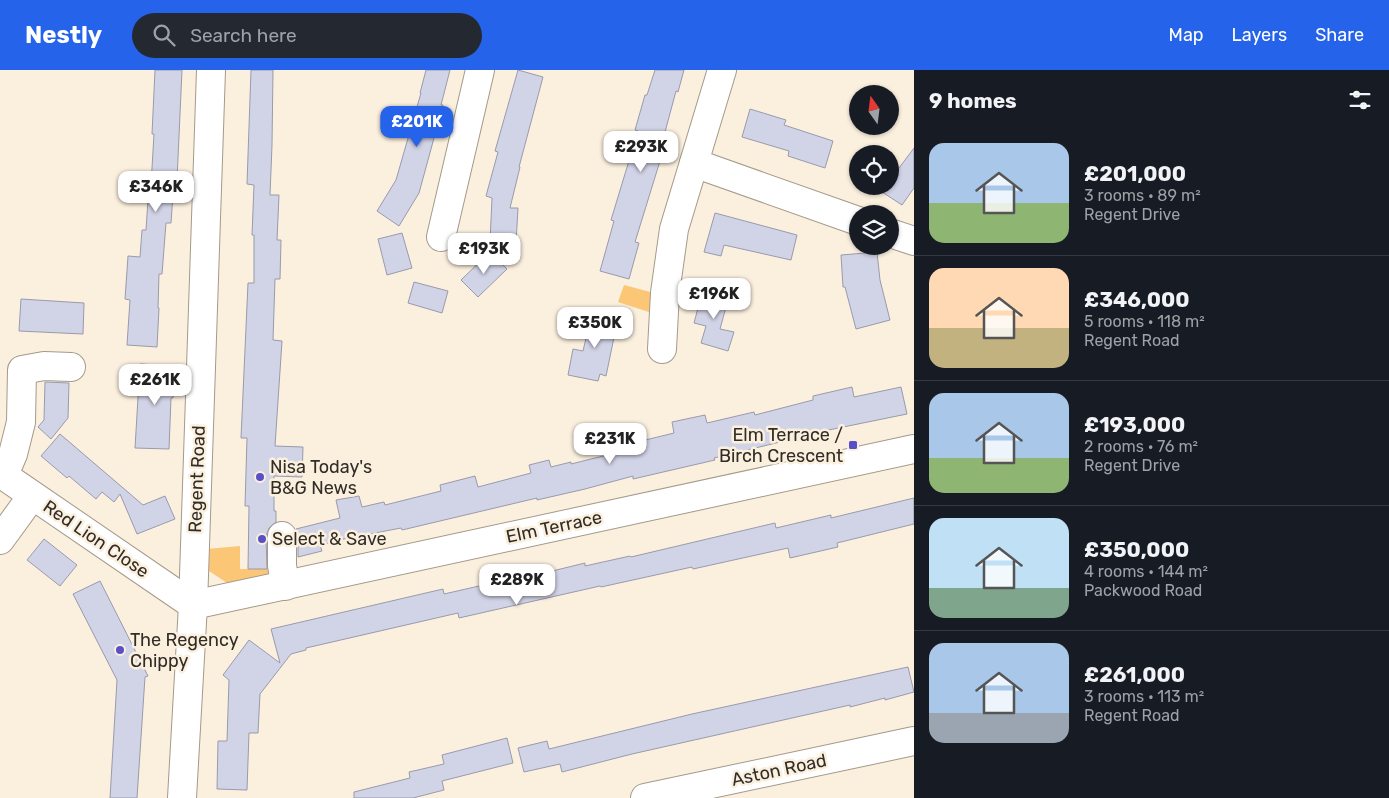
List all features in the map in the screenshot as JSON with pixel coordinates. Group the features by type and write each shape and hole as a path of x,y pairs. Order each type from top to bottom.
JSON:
{"street":[{"name":"Regent Road","path":"182,798 193,605 211,70"},
{"path":"441,237 480,70"},
{"path":"662,349 665,293 674,229 722,70"},
{"path":"694,163 849,218"},
{"path":"899,236 914,241"},
{"path":"2,474 13,454 21,422 22,370 44,366 71,367"},
{"name":"Elm Terrace","path":"193,605 914,448"},
{"name":"Red Lion Close","path":"2,474 193,605"},
{"path":"0,540 32,496"},
{"path":"282,536 282,565 285,586"},
{"name":"Aston Road","path":"644,798 914,741"}],"shaded area":[{"path":"624,285 654,293 652,313 618,302"},
{"path":"240,546 240,569 276,569 278,576 233,587 206,569 207,549"}],"building":[{"path":"155,70 182,70 177,180 174,180 171,223 166,223 162,274 159,274 157,347 127,345 130,300 125,299 128,256 140,257 142,230 146,230 154,134 152,134"},
{"path":"251,70 273,70 270,195 279,195 277,240 281,240 280,279 275,279 273,340 282,341 275,446 303,447 302,477 274,476 274,511 276,511 276,522 269,528 266,536 267,569 248,569 249,506 245,506 247,438 241,438 248,283 254,283 254,235 252,235 254,185 247,184"},
{"path":"426,70 450,70 441,105 443,105 419,193 399,226 377,211 396,180"},
{"path":"518,70 543,77 510,208 518,208 516,243 490,242 492,198 486,196 498,152 495,151"},
{"path":"655,70 684,70 678,92 676,91 661,147 664,148 635,242 639,243 629,279 600,271 614,221 611,220 638,131 635,130 645,95 647,95"},
{"path":"750,109 786,120 784,125 833,141 825,168 788,156 789,151 742,137"},
{"path":"914,148 914,188 902,205 887,195 899,195 899,168"},
{"path":"715,213 797,235 791,260 724,245 721,256 704,252"},
{"path":"402,233 412,268 387,275 378,239"},
{"path":"490,252 507,269 478,297 461,280"},
{"path":"841,255 877,255 880,280 890,320 856,329 845,287 843,287"},
{"path":"414,282 448,291 442,313 408,303"},
{"path":"703,289 729,296 720,329 734,332 728,351 701,343 706,326 694,323"},
{"path":"21,299 84,303 83,334 19,331"},
{"path":"592,312 618,318 606,376 600,374 598,381 568,375 573,349 583,351"},
{"path":"140,364 175,366 173,398 171,398 169,449 135,448"},
{"path":"45,382 69,383 68,418 51,439 38,427 44,420"},
{"path":"852,387 854,397 901,387 907,414 809,434 714,458 715,460 633,479 633,476 585,489 537,500 537,498 402,530 401,528 344,539 320,545 322,551 298,557 296,529 340,518 336,500 359,496 362,507 384,502 385,505 441,491 440,485 475,476 478,487 531,473 529,465 549,460 551,467 627,450 625,445 674,433 672,422 705,415 707,423 754,412 755,415 813,400 813,396"},
{"path":"60,434 143,505 165,496 175,519 137,534 120,494 114,502 102,492 96,499 41,456"},
{"path":"914,498 914,524 837,543 838,547 790,558 788,548 693,569 692,567 600,586 459,618 458,613 306,648 306,650 291,654 260,694 258,733 249,733 247,790 217,789 218,741 227,741 229,680 223,675 249,640 280,663 271,629 443,589 444,594 585,563 585,566 631,557 775,523 776,528 831,515 831,518"},
{"path":"44,539 77,565 60,586 27,560"},
{"path":"100,581 148,676 145,677 137,798 110,798 117,680 73,594"},
{"path":"908,667 914,692 885,700 885,698 850,707 850,705 632,754 562,772 560,764 524,772 518,748 547,741 549,749 692,714"},
{"path":"507,738 513,763 442,781 444,790 413,798 354,798 354,792 410,778 409,772 444,764 442,755"}],"place":[{"name":"Elm Terrace / Birch Crescent","path":"853,445"},
{"name":"Nisa Today's B&G News","path":"260,477"},
{"name":"Select & Save","path":"262,539"},
{"name":"The Regency Chippy","path":"120,650"}]}
